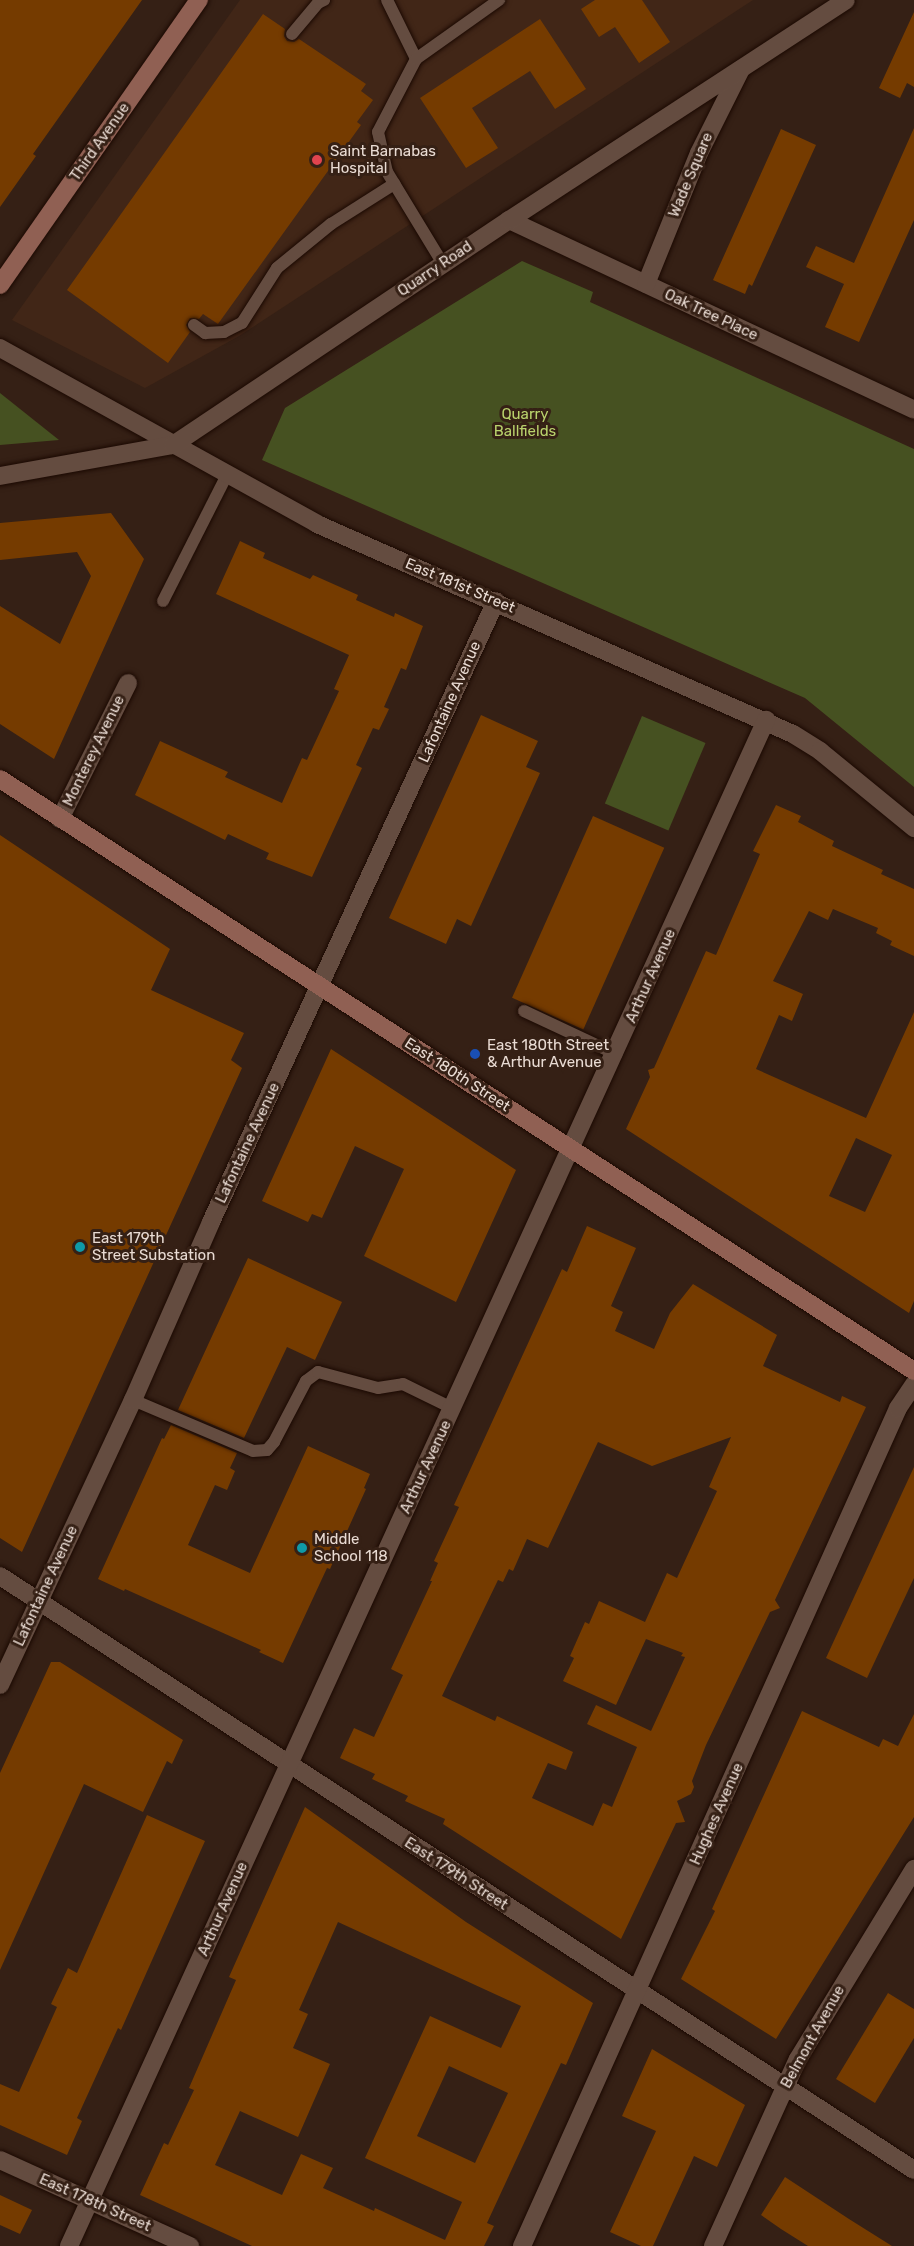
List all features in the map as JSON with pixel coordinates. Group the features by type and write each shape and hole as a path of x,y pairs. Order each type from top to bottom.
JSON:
{"main road":[{"name":"Third Avenue","path":"0,285 199,0"},
{"name":"East 180th Street","path":"0,779 914,1371"}],"street":[{"name":"Quarry Road","path":"0,476 173,445 509,220 846,0"},
{"name":"Wade Square","path":"646,284 699,153 741,68"},
{"name":"Oak Tree Place","path":"509,220 912,403"},
{"name":"East 181st Street","path":"0,348 318,524 766,720 820,751 914,828"},
{"name":"Lafontaine Avenue","path":"0,1685 133,1400 211,1222 321,987 496,601"},
{"name":"Monterey Avenue","path":"60,819 128,682"},
{"name":"Arthur Avenue","path":"69,2246 616,1054 766,720"},
{"name":"Hughes Avenue","path":"522,2246 898,1408 914,1384"},
{"name":"East 179th Street","path":"0,1576 914,2170"},
{"name":"Belmont Avenue","path":"713,2246 785,2086 811,2036 914,1869"},
{"name":"East 178th Street","path":"0,2160 190,2246"}],"lane":[{"path":"292,34 318,3 324,0"},
{"path":"387,0 416,59"},
{"path":"443,264 387,172 378,132 416,59 499,0"},
{"path":"194,326 206,333 224,332 242,323 277,268 331,224 394,184"},
{"path":"164,601 227,475"},
{"path":"524,1011 616,1054"},
{"path":"133,1400 253,1451 267,1450 274,1442 306,1381 318,1372 378,1388 403,1384 454,1408"}],"shaded area":[{"name":"Saint Barnabas Hospital","path":"240,0 753,0 239,336 145,388 12,320"}],"green space":[{"name":"Quarry Ballfields","path":"522,261 593,292 590,302 914,449 914,787 805,698 262,460 285,408"},
{"path":"0,393 59,440 0,445"},
{"path":"642,716 706,743 668,830 605,803"}],"building":[{"path":"0,0 142,0 33,154 36,156 0,207"},
{"path":"595,0 642,0 670,42 639,63 615,27 599,37 581,9"},
{"path":"914,12 914,87 907,83 900,98 879,88"},
{"path":"263,14 285,29 284,36 287,41 294,42 299,39 366,84 361,91 373,100 357,122 361,125 218,324 203,314 199,319 190,318 186,325 190,332 168,363 67,290"},
{"path":"540,19 586,89 555,109 530,71 472,108 498,148 466,168 420,98"},
{"path":"914,128 914,220 859,342 825,327 844,284 806,267 816,246 854,263"},
{"path":"781,129 816,145 752,286 749,284 745,294 713,280"},
{"path":"111,513 144,559 54,759 0,724 0,606 60,644 91,576 77,552 0,560 0,523"},
{"path":"240,541 265,553 263,558 310,579 313,575 358,595 356,600 394,617 395,613 423,626 406,670 401,668 384,707 389,709 379,730 373,728 356,765 362,768 312,877 266,859 269,853 228,834 225,840 135,795 160,741 228,772 225,777 282,803 302,758 307,760 339,691 334,689 349,655 216,594"},
{"path":"481,715 538,741 526,767 540,773 471,926 457,919 446,944 389,918"},
{"path":"776,805 801,816 798,822 834,841 832,846 883,870 881,874 914,889 914,956 890,945 892,941 876,933 878,928 833,909 828,920 809,911 773,981 803,994 792,1021 779,1015 756,1069 866,1118 914,1012 914,1301 909,1313 626,1129 650,1077 648,1070 654,1068 706,951 716,955 760,854 753,851","holes":["856,1138 892,1155 865,1212 829,1196"]},
{"path":"593,816 664,848 583,1030 512,998"},
{"name":"East 179th Street Substation","path":"0,835 170,949 151,990 244,1033 231,1060 242,1068 22,1552 0,1538"},
{"path":"331,1049 516,1170 456,1302 364,1256 404,1169 355,1146 322,1218 312,1214 308,1222 262,1201"},
{"path":"587,1226 636,1248 611,1306 623,1312 615,1331 654,1349 670,1313 693,1284 777,1335 763,1366 840,1402 842,1396 866,1407 775,1600 780,1608 770,1612 706,1745 692,1781 694,1787 691,1794 677,1801 685,1822 676,1823 621,1939 443,1824 445,1819 405,1801 408,1796 372,1779 375,1774 340,1758 354,1728 374,1737 403,1675 391,1669 432,1581 430,1581 438,1563 434,1561 459,1507 454,1505 562,1269 567,1272","holes":["731,1437 709,1487 717,1491 677,1578 667,1573 645,1622 599,1601 589,1624 585,1622 570,1656 574,1658 563,1681 616,1705 646,1639 683,1653 681,1656 685,1657 651,1731 596,1705 587,1724 637,1747 612,1807 603,1803 593,1826 532,1798 548,1763 566,1770 573,1752 497,1716 495,1721 442,1696 498,1580 503,1582 509,1569 513,1571 527,1539 548,1548 598,1442 652,1466"]},
{"path":"248,1258 342,1302 315,1360 287,1347 244,1438 178,1410"},
{"name":"Middle School 118","path":"171,1425 237,1453 230,1468 235,1471 227,1490 215,1485 188,1545 250,1573 308,1446 370,1474 364,1488 366,1489 330,1569 327,1568 283,1663 259,1652 261,1650 98,1579 162,1438 164,1439"},
{"path":"914,1467 914,1578 867,1678 826,1658"},
{"path":"51,1662 60,1662 183,1740 172,1764 167,1761 143,1812 84,1784 0,1970 0,1773"},
{"path":"802,1711 879,1747 883,1739 898,1746 914,1714 914,1817 776,2039 681,1979 715,1911 712,1909"},
{"path":"305,1807 466,1922 593,2003 566,2065 561,2063 487,2223 494,2226 484,2246 252,2246 140,2195 164,2143 168,2145 194,2090 189,2088 236,1980 229,1977","holes":["338,1922 521,2006 501,2048 430,2016 365,2158 462,2202 445,2240 375,2208 374,2211 323,2188 333,2168 301,2154 282,2195 215,2165 240,2111 298,2137 330,2064 293,2048 308,2014 299,2010","449,2066 508,2093 475,2163 417,2136"]},
{"path":"147,1815 205,1841 121,2030 118,2028 77,2118 82,2121 67,2155 0,2125 0,2084 19,2092 57,2007 51,2004 68,1968 77,1973"},
{"path":"888,1993 914,2009 914,2038 875,2103 836,2079"},
{"path":"652,2049 745,2105 717,2167 694,2156 653,2246 641,2246 610,2232 656,2131 622,2116"},
{"path":"785,2177 892,2246 808,2246 781,2229 761,2215"},
{"path":"0,2195 32,2210 20,2234 0,2225"}],"place":[{"name":"Saint Barnabas Hospital","path":"317,160"},
{"name":"East 180th Street & Arthur Avenue","path":"475,1054"},
{"name":"East 179th Street Substation","path":"80,1247"},
{"name":"Middle School 118","path":"302,1548"}]}
